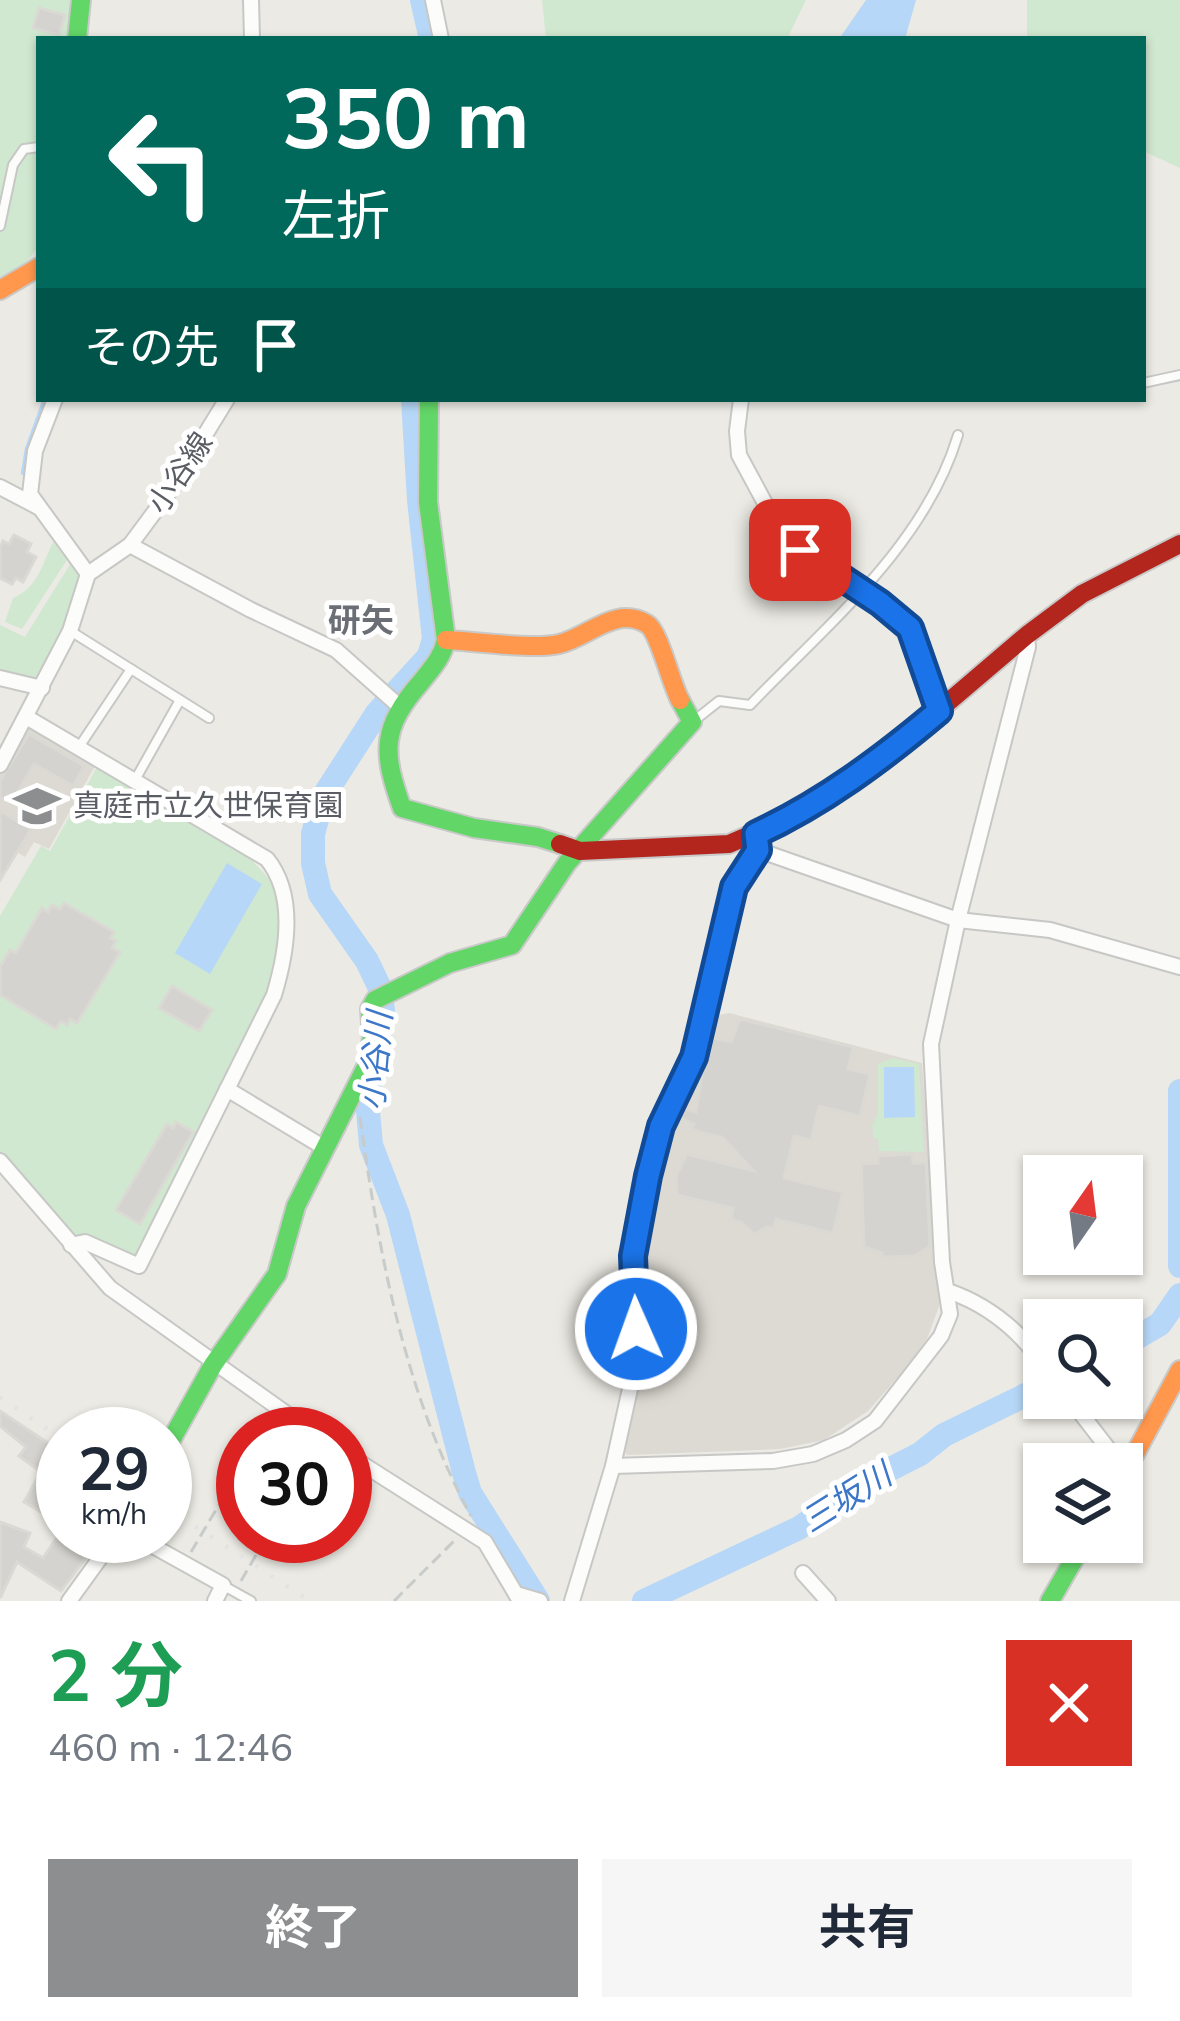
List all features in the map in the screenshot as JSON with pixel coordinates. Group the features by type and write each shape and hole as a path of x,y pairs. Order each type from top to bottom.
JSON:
{"street":[{"path":"77,36 81,0"},
{"path":"251,0 252,36"},
{"path":"434,0 440,36"},
{"path":"0,290 36,269"},
{"path":"0,765 70,631 88,574 30,494 35,451 54,402"},
{"name":"小谷線","path":"88,574 130,544 225,402"},
{"path":"429,402 428,502 446,640 443,656 399,706 385,736 384,755 402,808 474,828 538,837 580,851 757,842 958,920 1050,930 1180,967"},
{"path":"741,402 740,455 773,518 800,550 910,628 939,711"},
{"path":"0,488 39,508"},
{"path":"130,544 250,610 336,650 399,706"},
{"path":"572,1601 613,1466 638,1357 633,1256 648,1176 661,1126 694,1057 734,887 757,842 885,756 1082,594 1180,544"},
{"path":"190,1407 277,1274 296,1206 367,1065 370,1009 384,995 450,964 512,945 567,863 692,722 669,680 655,632 646,623 618,617 559,645 446,640"},
{"path":"613,1466 773,1461 814,1454 875,1421 941,1336 950,1314 942,1262 932,1044 958,920 1028,647 1027,635"},
{"path":"0,678 43,688"},
{"path":"28,718 267,860 281,877 286,898 281,973 139,1266 85,1242 71,1245"},
{"path":"227,1090 323,1148"},
{"path":"0,1161 110,1288 275,1407"},
{"path":"948,1291 1004,1320 1023,1341"},
{"path":"1138,1443 1180,1370"},
{"path":"372,1470 485,1542 518,1598 540,1601"},
{"path":"69,1601 96,1563"},
{"path":"1051,1601 1072,1563"},
{"path":"184,1564 229,1589 215,1601"},
{"path":"803,1574 828,1601"}],"lane":[{"path":"0,226 14,166 24,149 36,147"},
{"path":"1146,382 1180,375"},
{"path":"692,722 719,701 750,705 861,590 932,496 958,435"},
{"path":"70,631 209,718"},
{"path":"80,747 131,669"},
{"path":"135,782 180,700"},
{"path":"229,1589 251,1601"}],"path":[{"path":"356,1092 378,1242 422,1412 448,1475 485,1542"},
{"path":"184,1564 216,1510"},
{"path":"394,1601 465,1528"},
{"path":"229,1589 248,1563"}],"shaded area":[{"name":"真庭市立久世保育園","path":"33,727 96,764 49,849 34,842 25,857 0,842 0,771 25,729"},
{"path":"729,1013 922,1063 941,1301 927,1339 906,1368 868,1411 824,1440 780,1449 627,1455 624,1450 645,1360 639,1249 660,1152 697,1071 715,1016"}],"green space":[{"path":"0,0 72,0 67,36 36,36 36,249 26,263 0,280"},
{"path":"542,0 806,0 788,36 546,36"},
{"path":"1027,0 1180,0 1180,168 1146,152 1146,36 1027,36"},
{"path":"53,542 67,560 22,629 5,622 13,598 34,582"},
{"path":"72,561 82,578 64,636 39,681 0,675 0,625 25,637"},
{"path":"98,765 242,850 276,886 280,912 274,979 139,1251 132,1256 64,1231 0,1153 0,916 41,846 50,851"},
{"path":"893,1058 919,1064 924,1152 879,1151 874,1138 878,1064"}],"water":[{"path":"866,0 916,0 906,36 841,36"},
{"path":"227,863 262,884 210,974 175,953"},
{"path":"884,1067 914,1067 915,1117 884,1118"}],"building":[{"path":"39,8 65,15 59,35 33,28"},
{"path":"14,535 31,544 27,552 36,557 23,582 16,578 12,584 0,578 0,548"},
{"path":"29,734 84,766 73,786 34,764 11,803 0,797 0,781"},
{"path":"0,811 31,829 0,880"},
{"path":"64,903 114,932 112,948 120,952 77,1023 61,1021 56,1029 0,995 0,967 10,950 16,953 42,908 48,912 52,905 60,909"},
{"path":"172,986 212,1010 199,1031 159,1008"},
{"path":"740,1019 853,1047 848,1069 870,1074 860,1116 819,1106 811,1140 794,1136 784,1178 843,1192 833,1233 776,1219 773,1229 754,1234 731,1220 733,1208 677,1195 676,1176 687,1154 754,1171 722,1137 692,1130 694,1124 678,1117 684,1108 696,1112 713,1038 731,1042"},
{"path":"176,1122 193,1132 140,1224 116,1210 167,1124 173,1128"},
{"path":"912,1154 913,1163 926,1163 930,1246 914,1256 883,1257 864,1247 861,1164 878,1163 877,1156"},
{"path":"660,1331 669,1335 670,1376 654,1377 653,1335"},
{"path":"0,1411 36,1435 36,1468 19,1456 26,1447 0,1426"},
{"path":"36,1481 36,1509 24,1502"},
{"path":"0,1522 30,1533 24,1547 36,1554 36,1563 82,1563 61,1591 17,1562 0,1598"}],"waterway":[{"name":"小谷川","path":"422,0 430,36"},
{"path":"23,473 44,402"},
{"name":"小谷川","path":"413,402 434,639 429,656 377,713 323,797 313,834 313,863 320,894 379,986 383,1010 367,1100 371,1145 398,1215 470,1493 538,1601"},
{"name":"三坂川","path":"1180,1091 1180,1266"},
{"name":"三坂川","path":"1143,1334 1160,1324 1180,1295"},
{"name":"三坂川","path":"644,1601 799,1528 944,1435 1023,1396"}],"railway":[{"path":"0,1397 36,1422"},
{"path":"192,1525 310,1601"}],"traffic: fast":[{"path":"77,36 81,0"},
{"path":"429,402 428,502 446,640 392,727 389,756 395,788 402,808 560,844"},
{"path":"190,1407 277,1274 296,1206 367,1065 370,1009 375,1000 450,963 512,945 567,863 692,722 680,700"},
{"path":"1050,1601 1072,1563"}],"traffic: slow":[{"path":"0,290 36,269"},
{"path":"446,640 548,646 613,620 635,619 647,624 656,637 680,700"},
{"path":"1141,1443 1180,1370"}],"traffic: jam":[{"path":"560,844 580,851 729,844 789,818 885,756 1082,594 1180,544"}],"place":[{"name":"真庭市立久世保育園","path":"37,806"}],"district":[{"name":"研矢","path":"361,620"}],"route":[{"path":"636,1329 633,1256 648,1176 661,1126 694,1057 734,887 758,850 756,834 885,756 939,711 910,628 800,550"}]}
